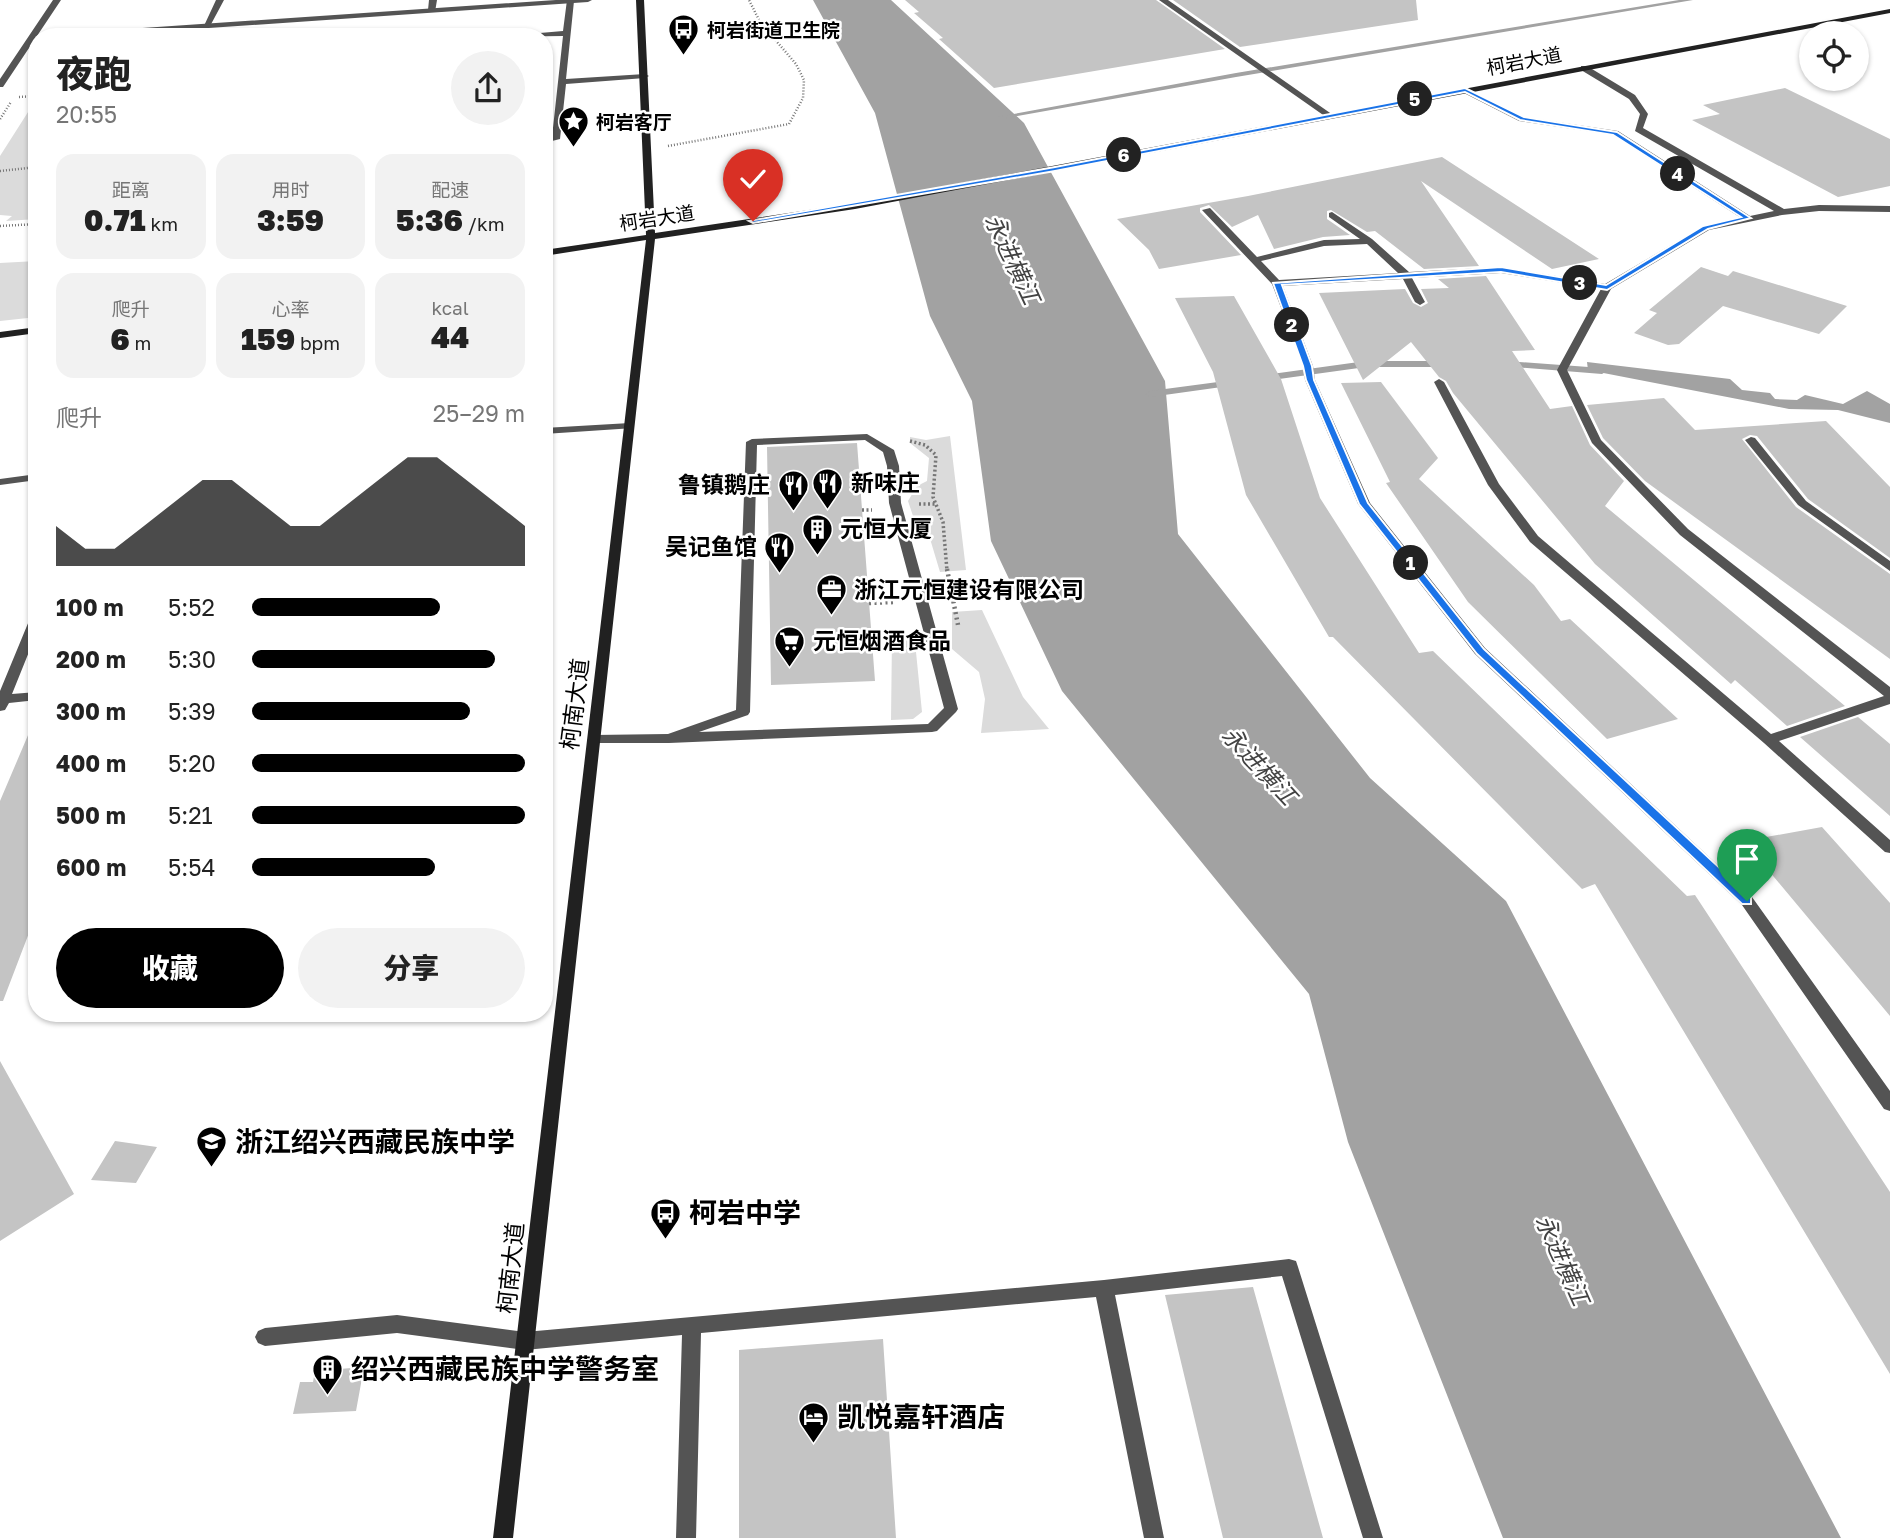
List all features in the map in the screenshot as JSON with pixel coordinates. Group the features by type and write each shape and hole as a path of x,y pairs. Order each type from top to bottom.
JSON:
{"main road":[{"name":"柯南大道","path":"503,1538 651,237 640,0"},
{"name":"柯岩大道","path":"553,252 855,205 1890,11"},
{"path":"0,335 28,331"}],"street":[{"path":"42,28 57,0"},
{"path":"206,26 220,0"},
{"path":"432,10 433,0"},
{"path":"175,28 588,0"},
{"path":"1163,0 1329,115"},
{"path":"553,140 556,139 564,82 570,1"},
{"path":"553,34 568,33"},
{"path":"0,85 28,49"},
{"path":"1584,68 1632,97 1644,114 1638,129 1782,212"},
{"path":"564,82 645,76"},
{"path":"1465,90 1522,119 1615,133 1747,218"},
{"path":"1890,209 1819,208 1747,218 1706,228 1607,287 1562,370 1597,441 1684,532 1890,697"},
{"path":"1207,210 1277,283 1308,366 1310,380 1364,504 1480,651 1747,901 1890,1104"},
{"path":"1332,215 1369,241 1406,275 1420,302"},
{"path":"1255,260 1324,243 1369,241"},
{"path":"1277,283 1501,270 1607,287"},
{"path":"1440,382 1494,485 1535,539 1890,848"},
{"path":"553,430 630,426"},
{"path":"594,740 669,738 932,728 951,709 895,503 893,466 888,450 867,437 752,442 743,712 669,738"},
{"path":"1751,440 1802,503 1890,567"},
{"path":"0,482 28,478"},
{"path":"1,702 28,638"},
{"path":"1769,740 1890,697"},
{"path":"1,702 28,698"},
{"path":"265,1337 397,1324 525,1341 1104,1289 1289,1267 1373,1538"},
{"path":"1104,1289 1154,1538"},
{"path":"686,1538 692,1326"}],"path":[{"path":"649,149 789,124 805,90 802,77 790,56 765,30 749,0"},
{"path":"14,98 28,97"},
{"path":"0,171 28,168"},
{"path":"0,226 28,224"},
{"path":"867,437 902,439 925,445 936,455 933,497 943,522 944,554 958,625 958,647 934,650"}],"shaded area":[{"path":"28,112 28,220 6,221 12,216 0,215 0,156"},
{"path":"28,261 28,318 0,321 0,263"},
{"path":"950,436 966,570 940,572 928,532 916,525 908,501 917,486 927,481 929,458 910,443 910,437 926,440"},
{"path":"982,610 1023,697 1049,729 981,733 985,699 979,672 952,649 952,612"},
{"path":"892,637 907,637 915,642 922,712 913,719 891,720"}],"water":[{"name":"永进横江","path":"813,0 891,0 1024,123 1165,381 1178,534 1370,778 1506,901 1841,1538 1503,1538 1348,1142 1309,994 1062,691 991,541 972,401 930,316 875,113"},
{"path":"1587,362 1730,379 1742,390 1770,393 1775,399 1797,400 1805,395 1843,404 1867,391 1890,404 1890,423 1838,410 1789,409 1588,370"}],"building":[{"path":"905,0 1156,0 1225,49 994,88 939,39 943,38 914,13 919,12"},
{"path":"1173,0 1416,0 1418,20 1240,47"},
{"path":"1785,88 1890,139 1890,186 1838,197 1692,120 1720,114 1703,105"},
{"path":"1442,157 1599,259 1552,269 1421,181 1479,266 1424,269 1375,231 1367,232 1331,210 1327,211 1327,219 1350,235 1323,237 1274,249 1258,215 1232,227 1209,205 1200,208 1200,212 1241,255 1159,269 1149,250 1117,219 1248,196"},
{"path":"1701,267 1728,276 1733,271 1847,306 1819,334 1723,306 1679,344 1668,345 1634,333 1657,313 1649,310"},
{"path":"1486,276 1535,350 1512,351 1550,409 1572,406 1590,445 1624,481 1605,506 1845,706 1787,726 1735,680 1731,684 1595,564 1411,342 1363,380 1319,293 1405,289 1413,303 1421,307 1428,303 1421,289 1449,288 1438,279"},
{"path":"1234,296 1281,379 1320,498 1419,653 1433,651 1687,896 1695,895 1890,1192 1890,1374 1595,884 1582,889 1333,637 1329,637 1246,495 1213,372 1175,298"},
{"path":"1381,382 1438,458 1419,479 1534,585 1561,621 1570,619 1678,719 1607,739 1468,602 1386,483 1390,482 1341,383"},
{"path":"1664,398 1695,430 1826,421 1890,487 1890,558 1808,499 1757,436 1750,435 1742,439 1796,507 1890,574 1890,659 1645,481 1603,438 1587,405"},
{"name":"元恒大厦","path":"857,443 875,681 771,685 767,447"},
{"path":"1858,717 1890,744 1890,816 1800,737"},
{"path":"28,735 28,936 3,1001 0,1001 0,801"},
{"path":"1822,827 1890,903 1890,1016 1744,841"},
{"path":"0,1061 74,1194 0,1241"},
{"path":"115,1141 157,1147 136,1183 91,1180"},
{"path":"1253,1287 1323,1538 1223,1538 1165,1295"},
{"name":"凯悦嘉轩酒店","path":"883,1339 896,1538 739,1538 739,1350"},
{"name":"绍兴西藏民族中学警务室","path":"364,1367 356,1411 293,1414 300,1382 313,1382 315,1371"}],"waterway":[{"path":"1001,117 1690,0"},
{"path":"1265,378 1366,364 1445,364"},
{"path":"1505,364 1602,371"},
{"path":"1150,394 1233,383"}],"place":[{"name":"柯岩街道卫生院","path":"684,57"},
{"name":"柯岩客厅","path":"573,149"},
{"name":"新味庄","path":"828,510"},
{"name":"鲁镇鹅庄","path":"793,512"},
{"name":"元恒大厦","path":"817,556"},
{"name":"吴记鱼馆","path":"780,574"},
{"name":"浙江元恒建设有限公司","path":"831,617"},
{"name":"元恒烟酒食品","path":"790,668"},
{"name":"浙江绍兴西藏民族中学","path":"212,1169"},
{"name":"柯岩中学","path":"666,1240"},
{"name":"绍兴西藏民族中学警务室","path":"328,1396"},
{"name":"凯悦嘉轩酒店","path":"814,1444"}],"route":[{"path":"753,221 1055,169 1465,90 1522,119 1615,133 1747,218 1706,228 1607,287 1501,270 1277,283 1308,366 1310,380 1364,504 1480,651 1747,901"}]}
